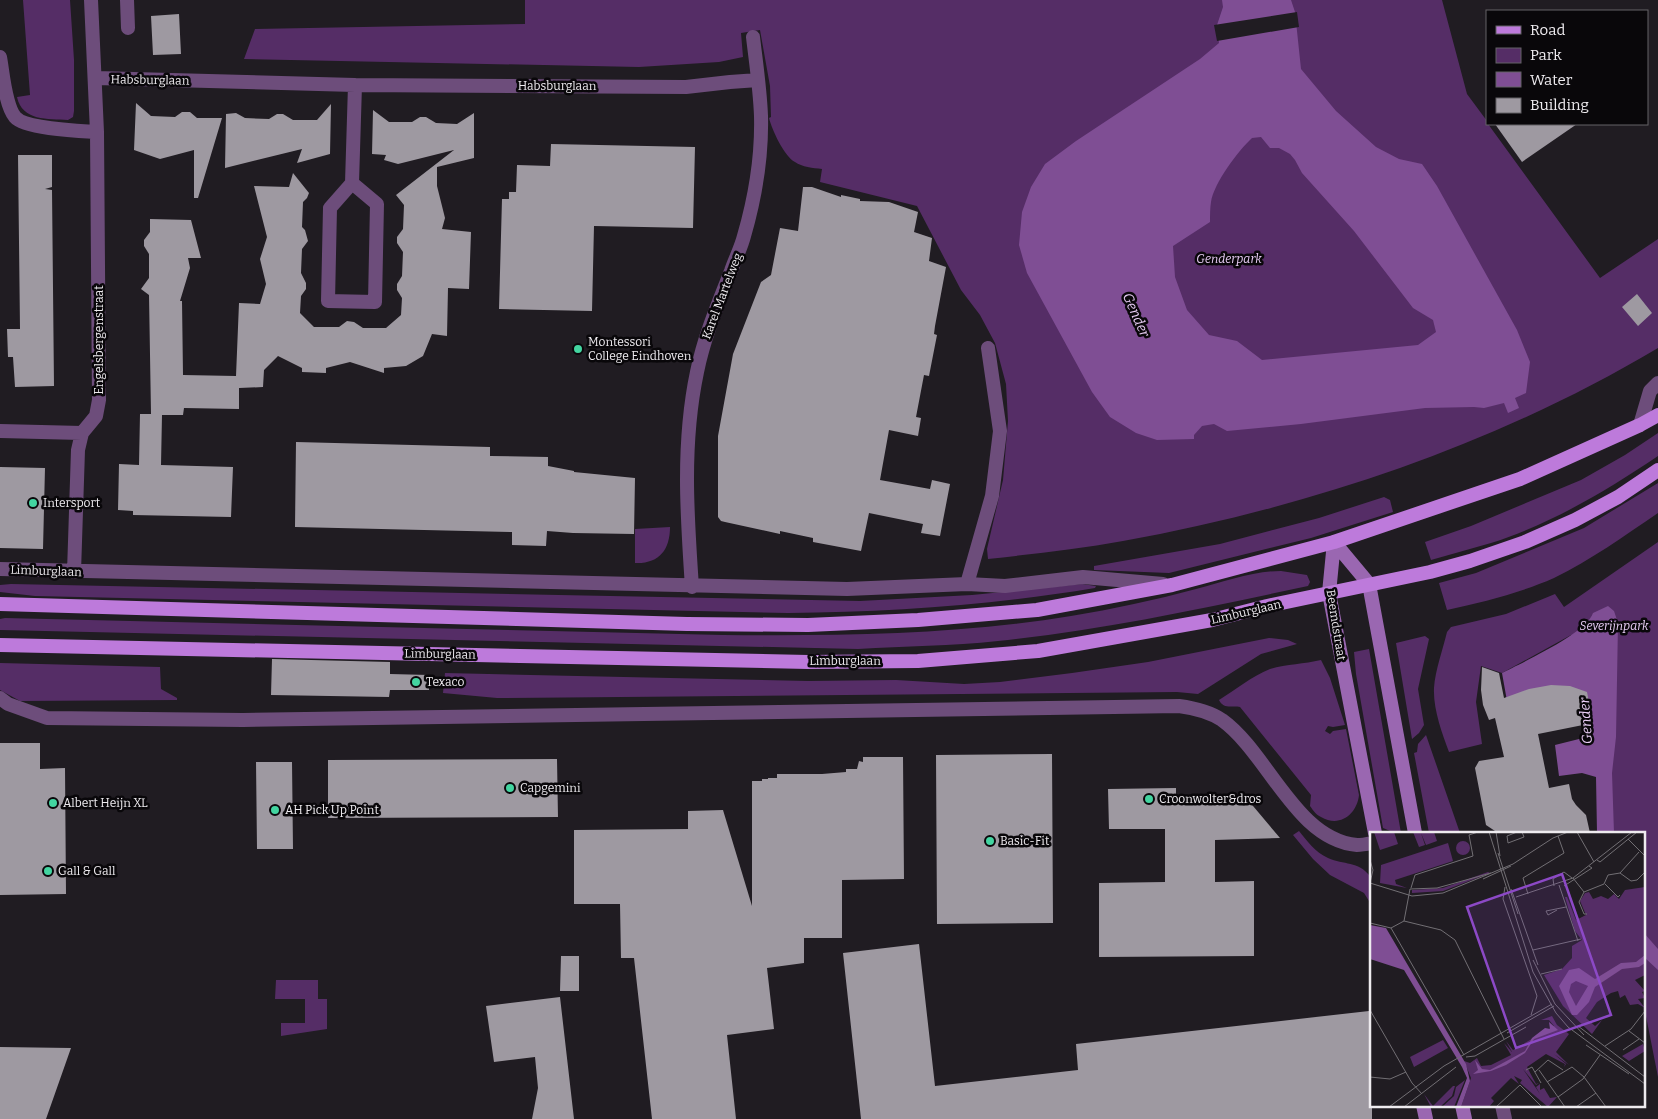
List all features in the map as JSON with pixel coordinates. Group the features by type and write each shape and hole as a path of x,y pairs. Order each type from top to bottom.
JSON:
{"main road":[{"name":"Limburglaan","path":"0,604 667,623 808,625 918,620 1037,610 1172,585 1334,542 1520,479 1658,415"},
{"name":"Limburglaan","path":"0,644 798,662 918,661 1038,651 1212,620 1430,572 1470,561 1525,542 1584,516 1618,497 1658,470"},
{"path":"1334,542 1369,584 1415,832"},
{"name":"Beemdstraat","path":"1334,542 1329,593 1375,832"},
{"path":"1423,1106 1426,1119"},
{"path":"1462,1106 1465,1119"}],"street":[{"name":"Engelsbergenstraat","path":"74,572 78,450 82,433 96,416 99,400 96,78 91,0"},
{"path":"127,0 128,28"},
{"name":"Karel Martelweg","path":"692,587 686,475 690,406 706,334 744,237 753,200 761,117 753,36"},
{"path":"0,57 10,107 18,120 29,125 97,132"},
{"name":"Habsburglaan","path":"96,78 355,85 686,87 758,80"},
{"path":"352,183 377,204 375,302 328,301 330,208 352,183 355,85"},
{"path":"967,584 992,496 1000,431 988,348"},
{"path":"1640,425 1650,391 1658,383"},
{"path":"0,431 82,433"},
{"name":"Limburglaan","path":"0,569 692,587 847,589 967,584 1005,586 1083,577 1172,585"},
{"path":"4,701 47,718 243,720 1179,706 1208,713 1222,720 1248,746 1298,812 1330,838 1357,845 1370,843"},
{"path":"1502,1106 1505,1119"}],"green space":[{"path":"23,0 70,0 74,60 74,111 73,117 68,120 44,119 30,115 24,111 17,97 30,95"},
{"name":"Genderpark","path":"525,0 1442,0 1467,94 1486,120 1486,125 1489,125 1600,278 1658,239 1658,348 1596,383 1466,443 1331,491 1193,527 1123,541 988,559 987,549 1003,480 1008,421 1006,384 995,343 980,315 961,290 917,206 820,182 822,169 808,167 795,162 783,149 769,118 771,117 770,86 760,30 741,33 743,57 719,62 639,67 244,59 255,29 525,24"},
{"path":"1658,433 1658,456 1577,506 1513,535 1431,560 1425,542 1471,526 1581,480 1625,455"},
{"path":"1658,483 1658,513 1594,556 1554,578 1515,593 1447,610 1439,583 1476,573 1584,528"},
{"path":"1384,497 1390,500 1393,512 1311,538 1169,573 1094,570 1094,566 1220,544 1319,518"},
{"path":"670,527 668,542 662,554 651,561 635,563 635,529"},
{"name":"Severijnpark","path":"1658,542 1658,1077 1646,1016 1646,832 1601,832 1594,723 1571,635 1502,673 1481,666 1476,702 1482,744 1449,752 1436,712 1434,688 1437,667 1447,632 1451,627 1506,614 1555,594 1564,607"},
{"path":"1281,571 1307,575 1310,582 1308,586 1154,618 1076,631 981,643 946,645 858,649 0,630 0,619 5,618 723,635 810,635 941,631 1071,616 1150,601 1249,575"},
{"path":"1082,584 1096,586 1095,588 1057,594 980,603 865,611 788,613 35,596 0,592 0,585 860,601 972,595"},
{"path":"1425,636 1429,639 1418,689 1424,725 1412,739 1396,643"},
{"path":"1269,638 1288,640 1297,644 1261,654 1198,694 1177,692 497,698 443,693 445,673 808,681 896,680 964,684 1000,682 1148,662"},
{"path":"1369,649 1401,832 1393,832 1383,828 1356,674 1354,652"},
{"path":"1321,660 1330,678 1345,725 1328,726 1325,731 1330,734 1333,731 1346,729 1359,795 1358,802 1351,813 1341,820 1335,821 1321,817 1310,806 1311,795 1240,707 1223,705 1219,700 1250,679 1270,669"},
{"path":"0,663 160,667 161,689 177,698 177,700 20,701 0,690"},
{"path":"1426,735 1460,832 1429,832 1414,753 1417,752 1418,744"},
{"path":"1299,831 1323,856 1356,866 1365,871 1370,876 1370,906 1364,893 1330,875 1313,859 1293,835"},
{"path":"276,980 318,980 318,999 327,999 327,1029 281,1036 281,1023 305,1023 305,999 275,999"}],"water":[{"name":"Gender","path":"1222,0 1291,0 1295,12 1301,69 1336,111 1376,147 1399,159 1422,164 1437,186 1517,330 1530,362 1526,393 1515,398 1519,408 1508,413 1504,403 1484,408 1425,408 1301,424 1227,431 1214,424 1202,426 1194,435 1194,439 1157,440 1136,433 1110,417 1092,392 1027,273 1019,245 1022,212 1031,187 1045,164 1076,141 1200,59 1219,43 1217,25 1223,7","holes":["1261,137 1270,148 1279,148 1290,154 1302,173 1354,231 1413,308 1433,320 1436,332 1418,345 1262,360 1237,341 1209,335 1187,310 1175,277 1173,246 1210,222 1213,194 1227,168 1246,144 1252,138"]},
{"path":"1608,606 1614,611 1618,623 1616,737 1612,773 1614,832 1597,832 1596,777 1582,773 1559,776 1555,745 1591,736 1587,717 1507,701 1502,673 1567,638 1588,621 1593,613"},
{"path":"1646,935 1658,949 1658,970 1646,959"}],"pier":[{"path":"1297,12 1299,27 1217,41 1214,25"}],"building":[{"path":"179,14 181,54 153,55 151,16"},
{"path":"136,103 151,116 175,117 182,112 190,112 197,118 222,118 198,198 194,198 194,150 160,159 134,150"},
{"path":"331,104 330,154 297,163 302,149 225,168 226,114 236,113 245,118 269,119 277,114 283,114 293,120 317,120"},
{"path":"373,110 389,122 412,122 420,117 426,117 436,123 457,124 474,113 474,158 437,167 437,186 445,218 442,229 471,232 469,289 448,288 447,336 432,334 423,356 406,366 384,368 384,373 350,362 326,368 326,373 302,372 302,368 278,356 264,370 263,387 239,388 239,409 184,408 183,415 162,415 161,465 233,467 231,517 133,515 133,511 118,510 119,464 139,465 140,414 151,414 149,295 141,289 149,278 149,254 144,246 144,240 150,232 150,219 191,220 201,258 188,258 190,268 180,301 182,301 183,375 236,376 239,303 260,304 266,284 260,259 267,237 254,186 289,187 293,173 309,193 303,202 302,227 305,230 308,241 302,249 301,273 306,283 306,289 301,296 300,313 314,327 339,327 347,321 354,322 363,328 386,328 401,315 402,298 397,290 397,284 402,276 403,252 397,243 397,237 403,229 404,205 396,195 454,150 398,164 384,160 386,155 372,154"},
{"path":"1496,125 1576,125 1522,162"},
{"path":"551,144 695,147 693,228 594,226 592,311 499,309 502,199 509,199 509,192 516,192 517,165 550,166"},
{"path":"18,155 52,155 52,187 45,189 52,190 54,386 15,387 13,357 8,357 7,329 20,329"},
{"path":"803,187 812,187 841,197 841,195 860,199 860,201 889,202 918,212 914,232 932,238 929,261 946,267 935,326 934,334 937,335 929,376 924,375 916,417 921,418 918,436 889,430 880,480 930,489 932,480 950,484 940,536 921,533 923,524 869,513 861,551 813,542 813,538 780,531 780,534 725,522 721,521 718,517 718,436 733,354 761,282 771,275 780,228 798,231"},
{"path":"1637,294 1652,313 1638,326 1622,307"},
{"path":"296,442 490,447 490,456 548,457 548,466 574,472 635,478 634,534 547,531 546,546 512,545 512,532 295,527"},
{"path":"0,467 45,468 43,549 0,548"},
{"path":"272,659 390,662 390,674 429,675 429,690 390,690 389,697 271,695"},
{"path":"1482,667 1499,673 1504,698 1529,689 1551,685 1570,686 1587,692 1593,723 1538,734 1549,788 1569,784 1572,799 1586,815 1590,832 1496,832 1486,825 1475,768 1479,761 1504,757 1495,718 1489,720 1483,705 1481,690"},
{"path":"0,743 40,743 40,769 65,768 66,894 0,895"},
{"path":"1052,754 1053,923 937,924 936,755"},
{"path":"863,757 903,757 904,879 842,880 842,938 804,938 804,963 767,968 774,1029 727,1035 736,1119 652,1119 634,958 621,958 620,904 574,904 574,830 688,829 688,811 723,810 752,906 752,781 777,778 777,774 846,772 846,769 857,769 859,761 863,762"},
{"path":"557,759 558,817 328,818 328,760"},
{"path":"256,762 292,762 293,849 257,849"},
{"path":"1176,788 1176,799 1248,800 1280,838 1215,840 1215,882 1254,881 1254,956 1099,957 1099,883 1165,882 1165,829 1109,829 1108,789"},
{"path":"919,944 935,1086 1078,1070 1076,1044 1369,1011 1370,1106 1372,1106 1372,1119 861,1119 843,953"},
{"path":"561,956 579,956 579,991 560,991"},
{"path":"560,997 574,1119 532,1119 538,1088 535,1057 494,1062 486,1006"},
{"path":"0,1047 71,1048 46,1119 0,1119"}],"place":[{"name":"Montessori College Eindhoven","path":"578,349"},
{"name":"Intersport","path":"33,503"},
{"name":"Texaco","path":"416,682"},
{"name":"Capgemini","path":"510,788"},
{"name":"Croonwolter&dros","path":"1149,799"},
{"name":"Albert Heijn XL","path":"53,803"},
{"name":"AH Pick Up Point","path":"275,810"},
{"name":"Basic-Fit","path":"990,841"},
{"name":"Gall & Gall","path":"48,871"}]}
